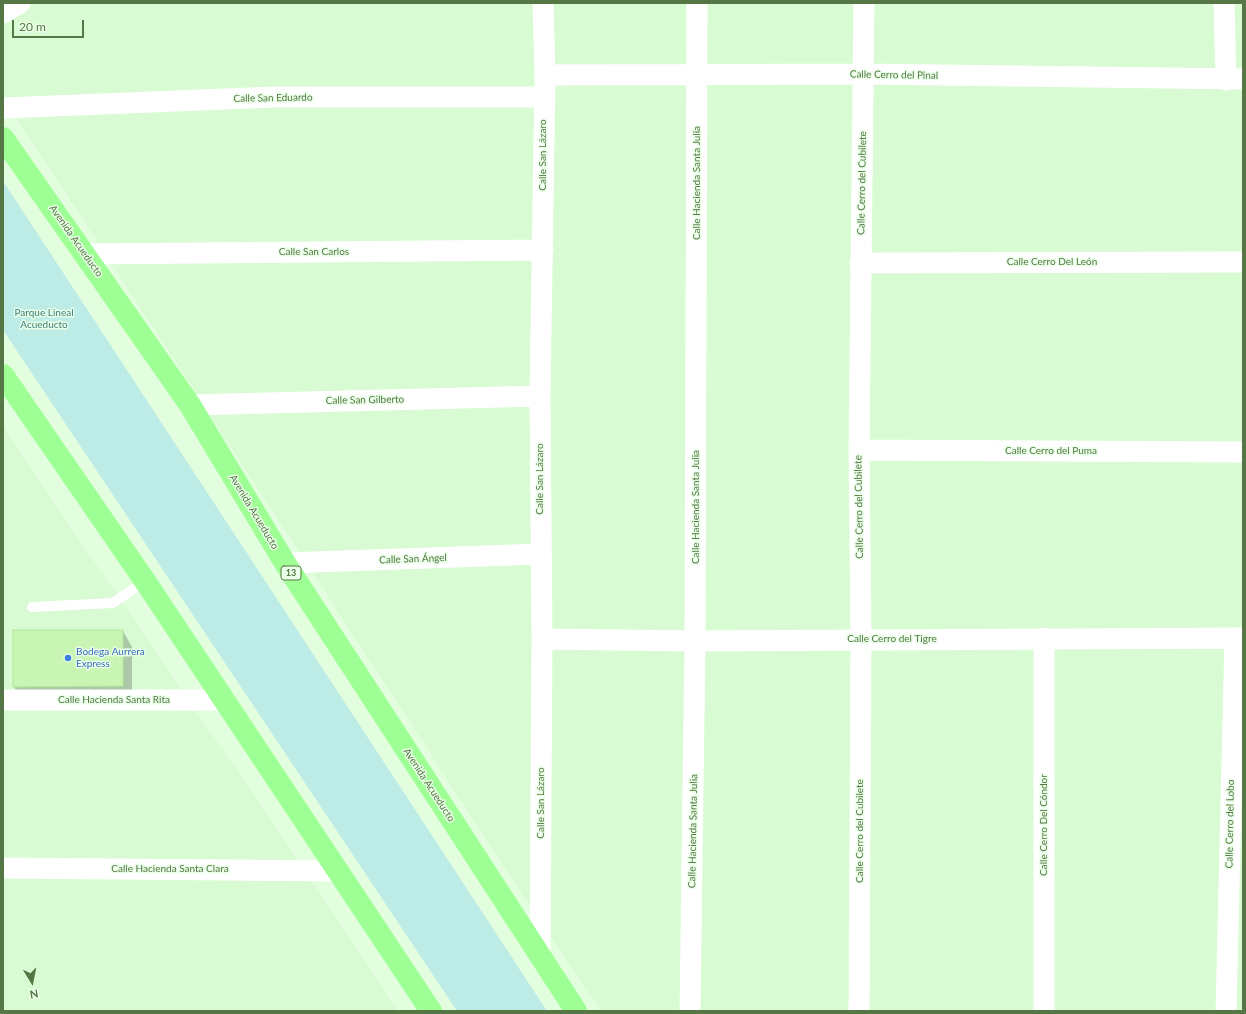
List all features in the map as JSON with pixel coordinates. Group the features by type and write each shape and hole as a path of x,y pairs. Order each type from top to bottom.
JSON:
{"main road":[{"name":"Avenida Acueducto","path":"3,138 190,405 285,563 576,1011"},
{"path":"3,375 145,581 431,1011"}],"street":[{"path":"3,13 20,3"},
{"name":"Calle San Lázaro","path":"540,955 542,639 540,396 545,75 543,3"},
{"name":"Calle Hacienda Santa Julia","path":"690,1011 695,641 698,3"},
{"name":"Calle Cerro del Cubilete","path":"859,1011 861,640 859,450 864,3"},
{"path":"1224,3 1234,80"},
{"name":"Calle Cerro del Pinal","path":"545,75 864,74 1234,80"},
{"name":"Calle San Eduardo","path":"3,108 276,97 544,96"},
{"name":"Calle San Carlos","path":"85,254 543,250"},
{"name":"Calle Cerro Del León","path":"860,263 1243,262"},
{"name":"Calle San Gilberto","path":"190,405 540,396"},
{"name":"Calle Cerro del Puma","path":"859,450 1243,452"},
{"name":"Calle San Ángel","path":"285,563 541,554"},
{"name":"Calle Cerro Del Cóndor","path":"1044,638 1044,1011"},
{"name":"Calle Cerro del Tigre","path":"542,639 695,641 1239,638"},
{"name":"Calle Cerro del Lobo","path":"1226,1011 1239,638"},
{"name":"Calle Hacienda Santa Rita","path":"3,700 224,700"},
{"name":"Calle Hacienda Santa Clara","path":"3,868 338,871"}],"lane":[{"path":"32,607 113,602 145,581"}],"shaded area":[{"path":"3,3 1243,3 1243,1011 602,1011 523,896 3,97"},
{"path":"3,425 51,498 319,891 397,1011 3,1011"}],"green space":[{"name":"Parque Lineal Acueducto","path":"3,181 547,1011 457,1011 3,330"}],"building":[{"name":"Bodega Aurrera Express","path":"13,630 123,630 123,686 13,687"}],"place":[{"name":"Bodega Aurrera Express","path":"68,658"}]}
